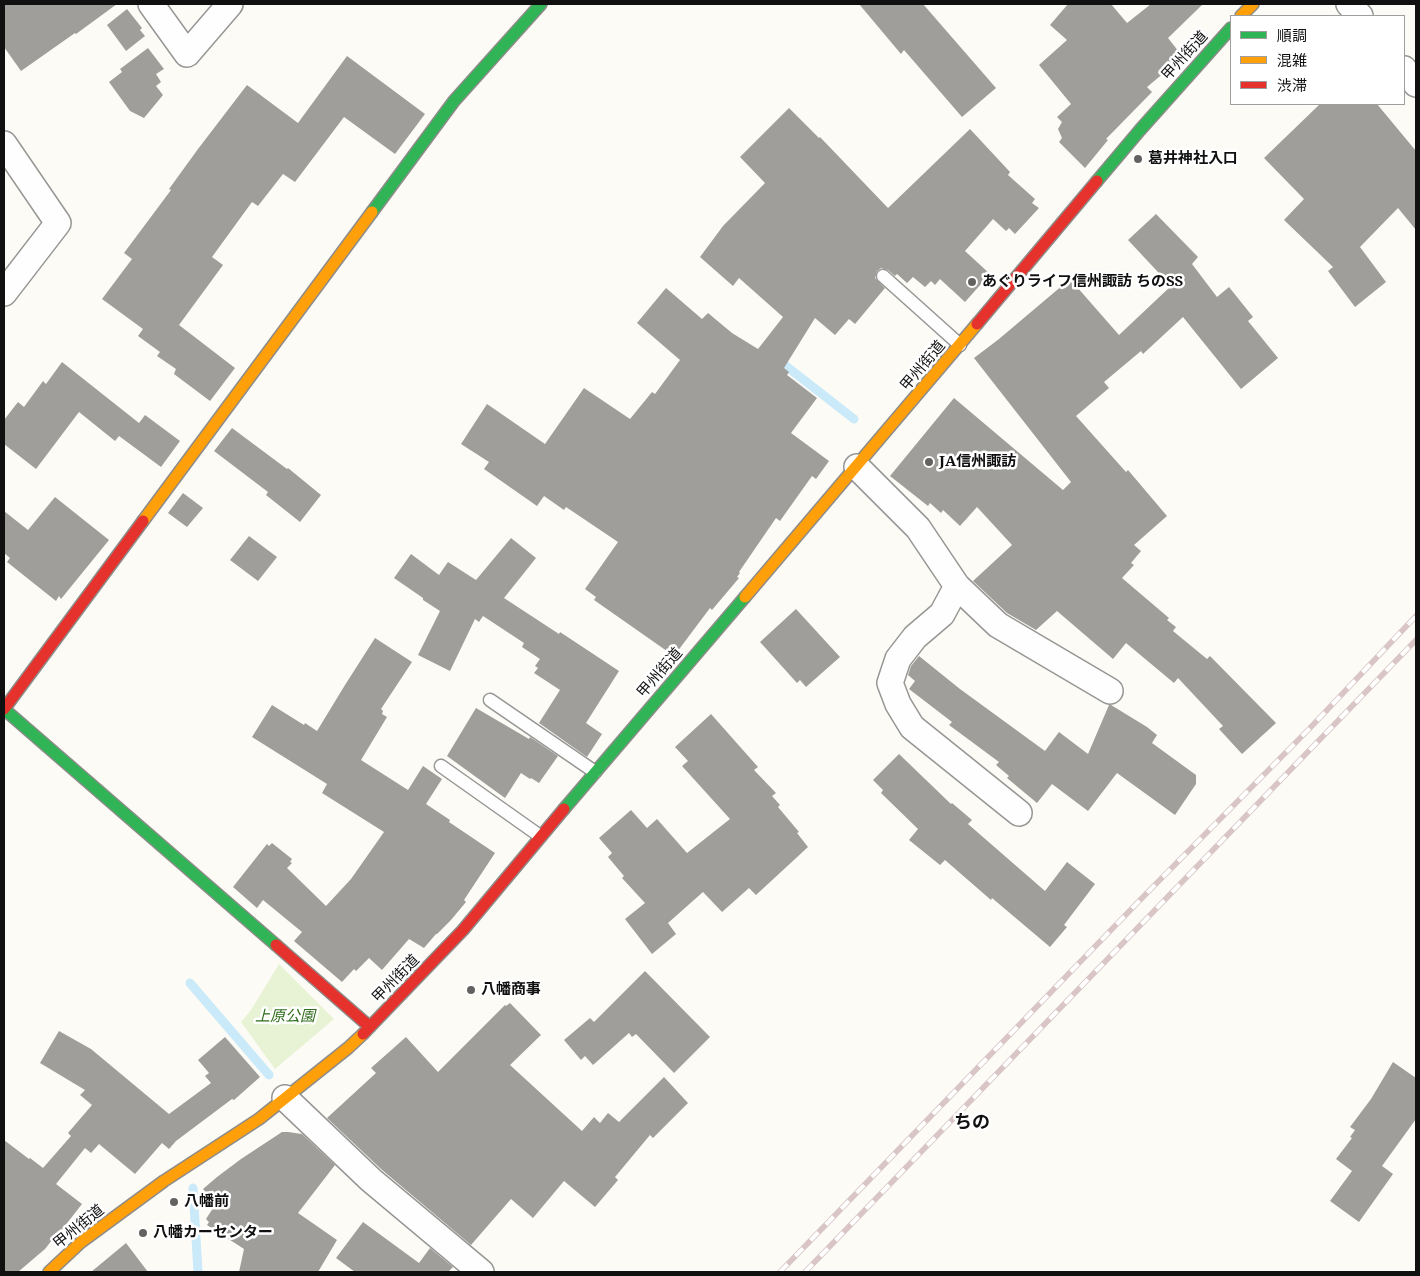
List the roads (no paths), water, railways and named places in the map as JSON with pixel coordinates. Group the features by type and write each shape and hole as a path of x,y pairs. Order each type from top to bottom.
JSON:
{"main road":[{"path":"370,1028 4,709 454,101 541,4"},
{"path":"1242,15 1252,4"},
{"name":"甲州街道","path":"49,1272 81,1242 164,1181 259,1118 348,1048 370,1028 464,930 540,836 857,467 1140,130 1230,29"}],"street":[{"path":"151,4 187,54 230,4"},
{"path":"1349,4 1359,15"},
{"path":"1405,70 1416,84"},
{"path":"4,144 58,223 4,293"},
{"path":"857,467 918,528 957,586 998,625 1110,691"},
{"path":"957,586 942,614 915,638 898,659 890,682 898,704 912,727 1019,813"},
{"path":"285,1098 371,1180 481,1272"}],"lane":[{"path":"883,276 960,345"},
{"path":"490,700 596,772"},
{"path":"441,766 540,836"}],"waterway":[{"path":"777,359 854,419"},
{"path":"190,983 269,1075"},
{"path":"193,1188 198,1272"}],"railway":[{"path":"780,1272 1143,897 1310,728 1416,616"},
{"path":"805,1272 1416,640"}],"place":[{"name":"葛井神社入口","path":"1138,159"},
{"name":"あぐりライフ信州諏訪 ちのSS","path":"972,282"},
{"name":"JA信州諏訪","path":"929,462"},
{"name":"八幡商事","path":"471,990"},
{"name":"八幡前","path":"174,1202"},
{"name":"八幡カーセンター","path":"143,1233"}],"district":[{"name":"ちの","path":"972,1123"}],"park label":[{"name":"上原公園","path":"285,1017"}]}
